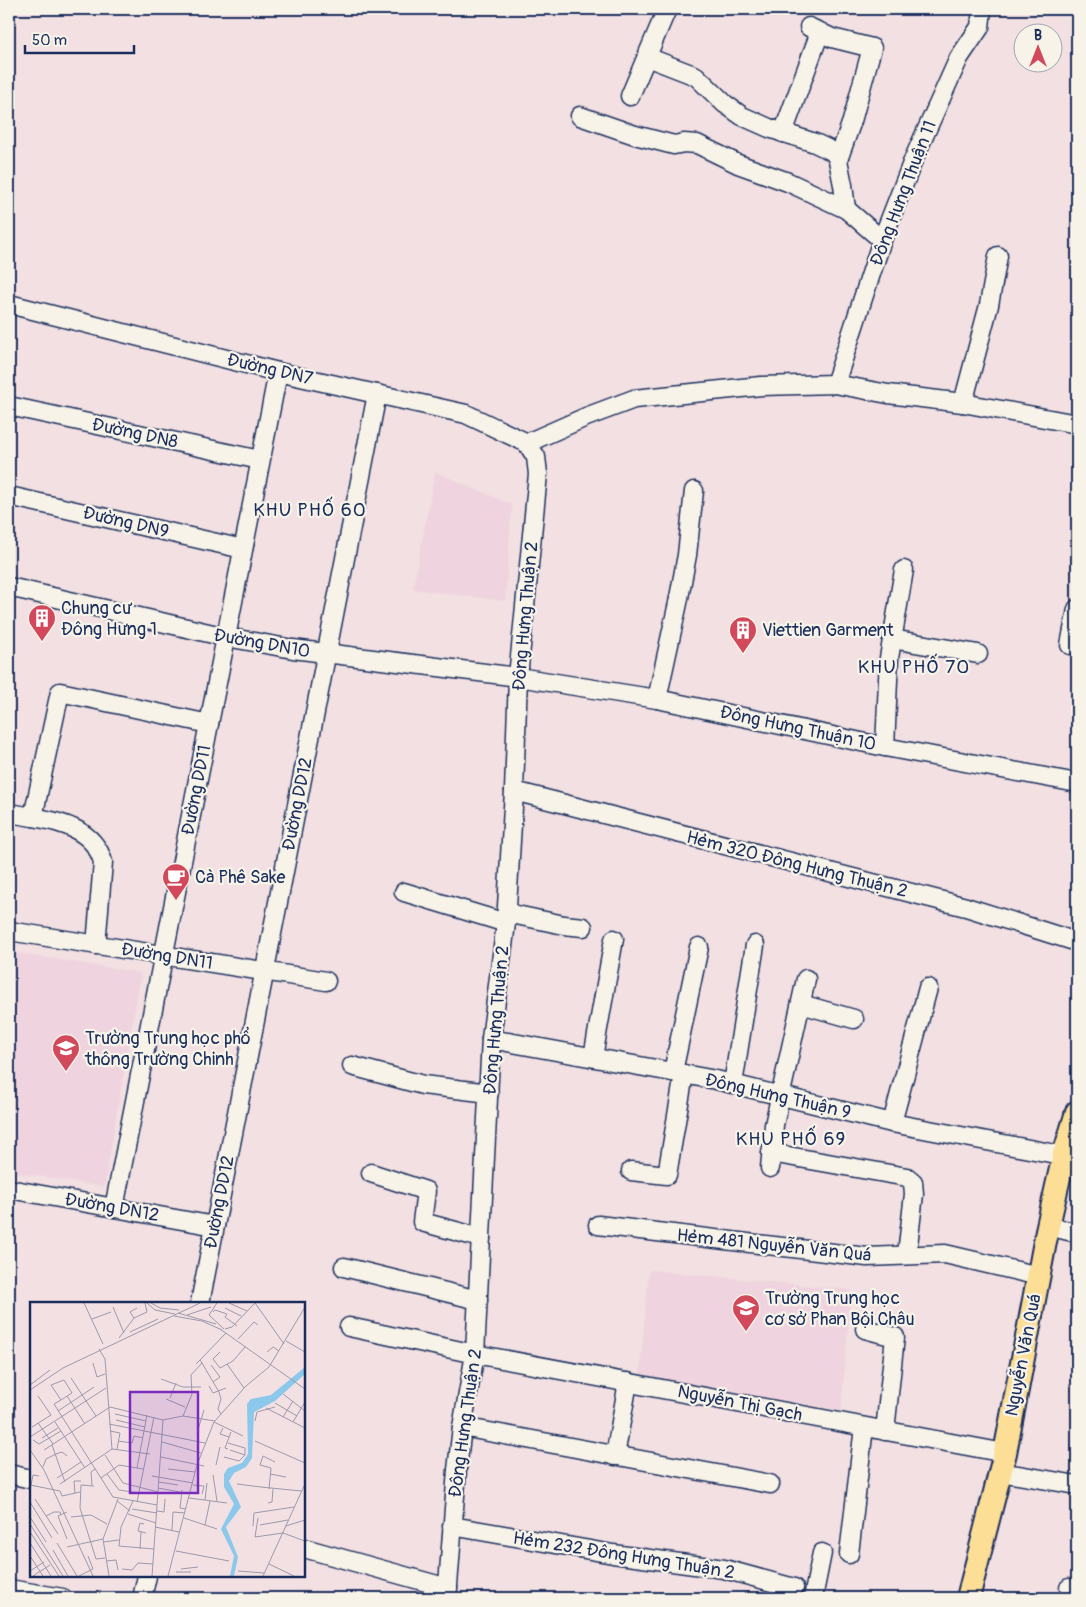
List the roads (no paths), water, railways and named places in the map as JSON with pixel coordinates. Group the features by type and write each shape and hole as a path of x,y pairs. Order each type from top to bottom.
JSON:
{"main road":[{"name":"Nguyễn Văn Quá","path":"968,1598 1002,1462 1048,1226 1070,1157 1077,1112"}],"street":[{"path":"630,96 667,9"},
{"name":"Đông Hưng Thuận 11","path":"835,384 882,240 914,158 958,58 980,27 982,9"},
{"path":"783,133 814,30 832,38 872,48 852,121 838,160"},
{"path":"647,57 696,76 725,104 742,116 834,152 838,160 846,208"},
{"path":"580,116 635,135 674,145 684,143 697,144 738,164 788,182 846,208 882,240"},
{"path":"963,403 989,305 998,256"},
{"name":"Đường DN7","path":"9,304 278,372 466,414 527,443"},
{"name":"Đường DD11","path":"114,1208 278,372"},
{"path":"527,443 586,417 634,399 761,386 835,384 888,394 963,403 1077,424"},
{"name":"Đường DD12","path":"200,1302 377,394"},
{"name":"Đường DN8","path":"9,406 260,460"},
{"name":"Đông Hưng Thuận 2","path":"448,1593 456,1470 475,1354 491,1038 506,918 514,791 518,677 538,474 536,457 527,443"},
{"path":"657,699 678,603 694,491"},
{"name":"Đường DN9","path":"9,496 243,549"},
{"path":"885,747 889,658 904,570"},
{"name":"Đường DN10","path":"9,587 226,637 327,654 518,677"},
{"path":"1070,645 1077,609"},
{"path":"892,639 978,654"},
{"name":"Đông Hưng Thuận 10","path":"518,677 657,699 885,747 1077,783"},
{"path":"33,817 60,692 209,724"},
{"name":"Hẻm 320 Đông Hưng Thuận 2","path":"514,791 966,907 1077,942"},
{"path":"9,813 58,822 78,830 89,838 100,853 103,862 96,945"},
{"path":"404,892 506,918 583,927"},
{"name":"Đường DN11","path":"9,931 326,981"},
{"path":"592,1057 614,939"},
{"path":"733,1084 755,945"},
{"path":"631,1171 668,1175 678,1073 699,947"},
{"path":"806,979 780,1097 770,1160 906,1177 911,1180 913,1182 914,1194 908,1254"},
{"path":"892,1123 928,988"},
{"path":"801,1004 854,1019"},
{"name":"Đông Hưng Thuận 9","path":"491,1038 733,1084 892,1123 1070,1157"},
{"path":"352,1066 423,1085 489,1093"},
{"path":"371,1173 426,1191 422,1222 481,1238"},
{"name":"Đường DN12","path":"9,1189 215,1226"},
{"name":"Hẻm 481 Nguyễn Văn Quá","path":"598,1225 867,1257 945,1254 1039,1276"},
{"path":"1048,1226 1077,1232"},
{"path":"344,1267 478,1300"},
{"name":"Nguyễn Thị Gạch","path":"349,1327 475,1354 885,1430 1077,1485"},
{"path":"865,1329 895,1337 885,1430"},
{"path":"615,1456 628,1382"},
{"path":"462,1427 770,1484"},
{"path":"849,1554 864,1427"},
{"path":"9,1474 30,1479"},
{"name":"Hẻm 232 Đông Hưng Thuận 2","path":"452,1526 613,1554 724,1569 794,1588"},
{"path":"305,1548 448,1593"},
{"path":"813,1598 822,1553"},
{"path":"142,1598 147,1577"},
{"path":"9,1589 63,1598"}],"place":[{"name":"Chung cư Đông Hưng 1","path":"42,642"},
{"name":"Viettien Garment","path":"743,654"},
{"name":"Cà Phê Sake","path":"176,901"},
{"name":"Trường Trung học phổ thông Trường Chinh","path":"66,1072"},
{"name":"Trường Trung học cơ sở Phan Bội Châu","path":"746,1332"}],"district":[{"name":"KHU PHỐ 60","path":"310,509"},
{"name":"KHU PHỐ 70","path":"914,666"},
{"name":"KHU PHỐ 69","path":"791,1138"}]}
